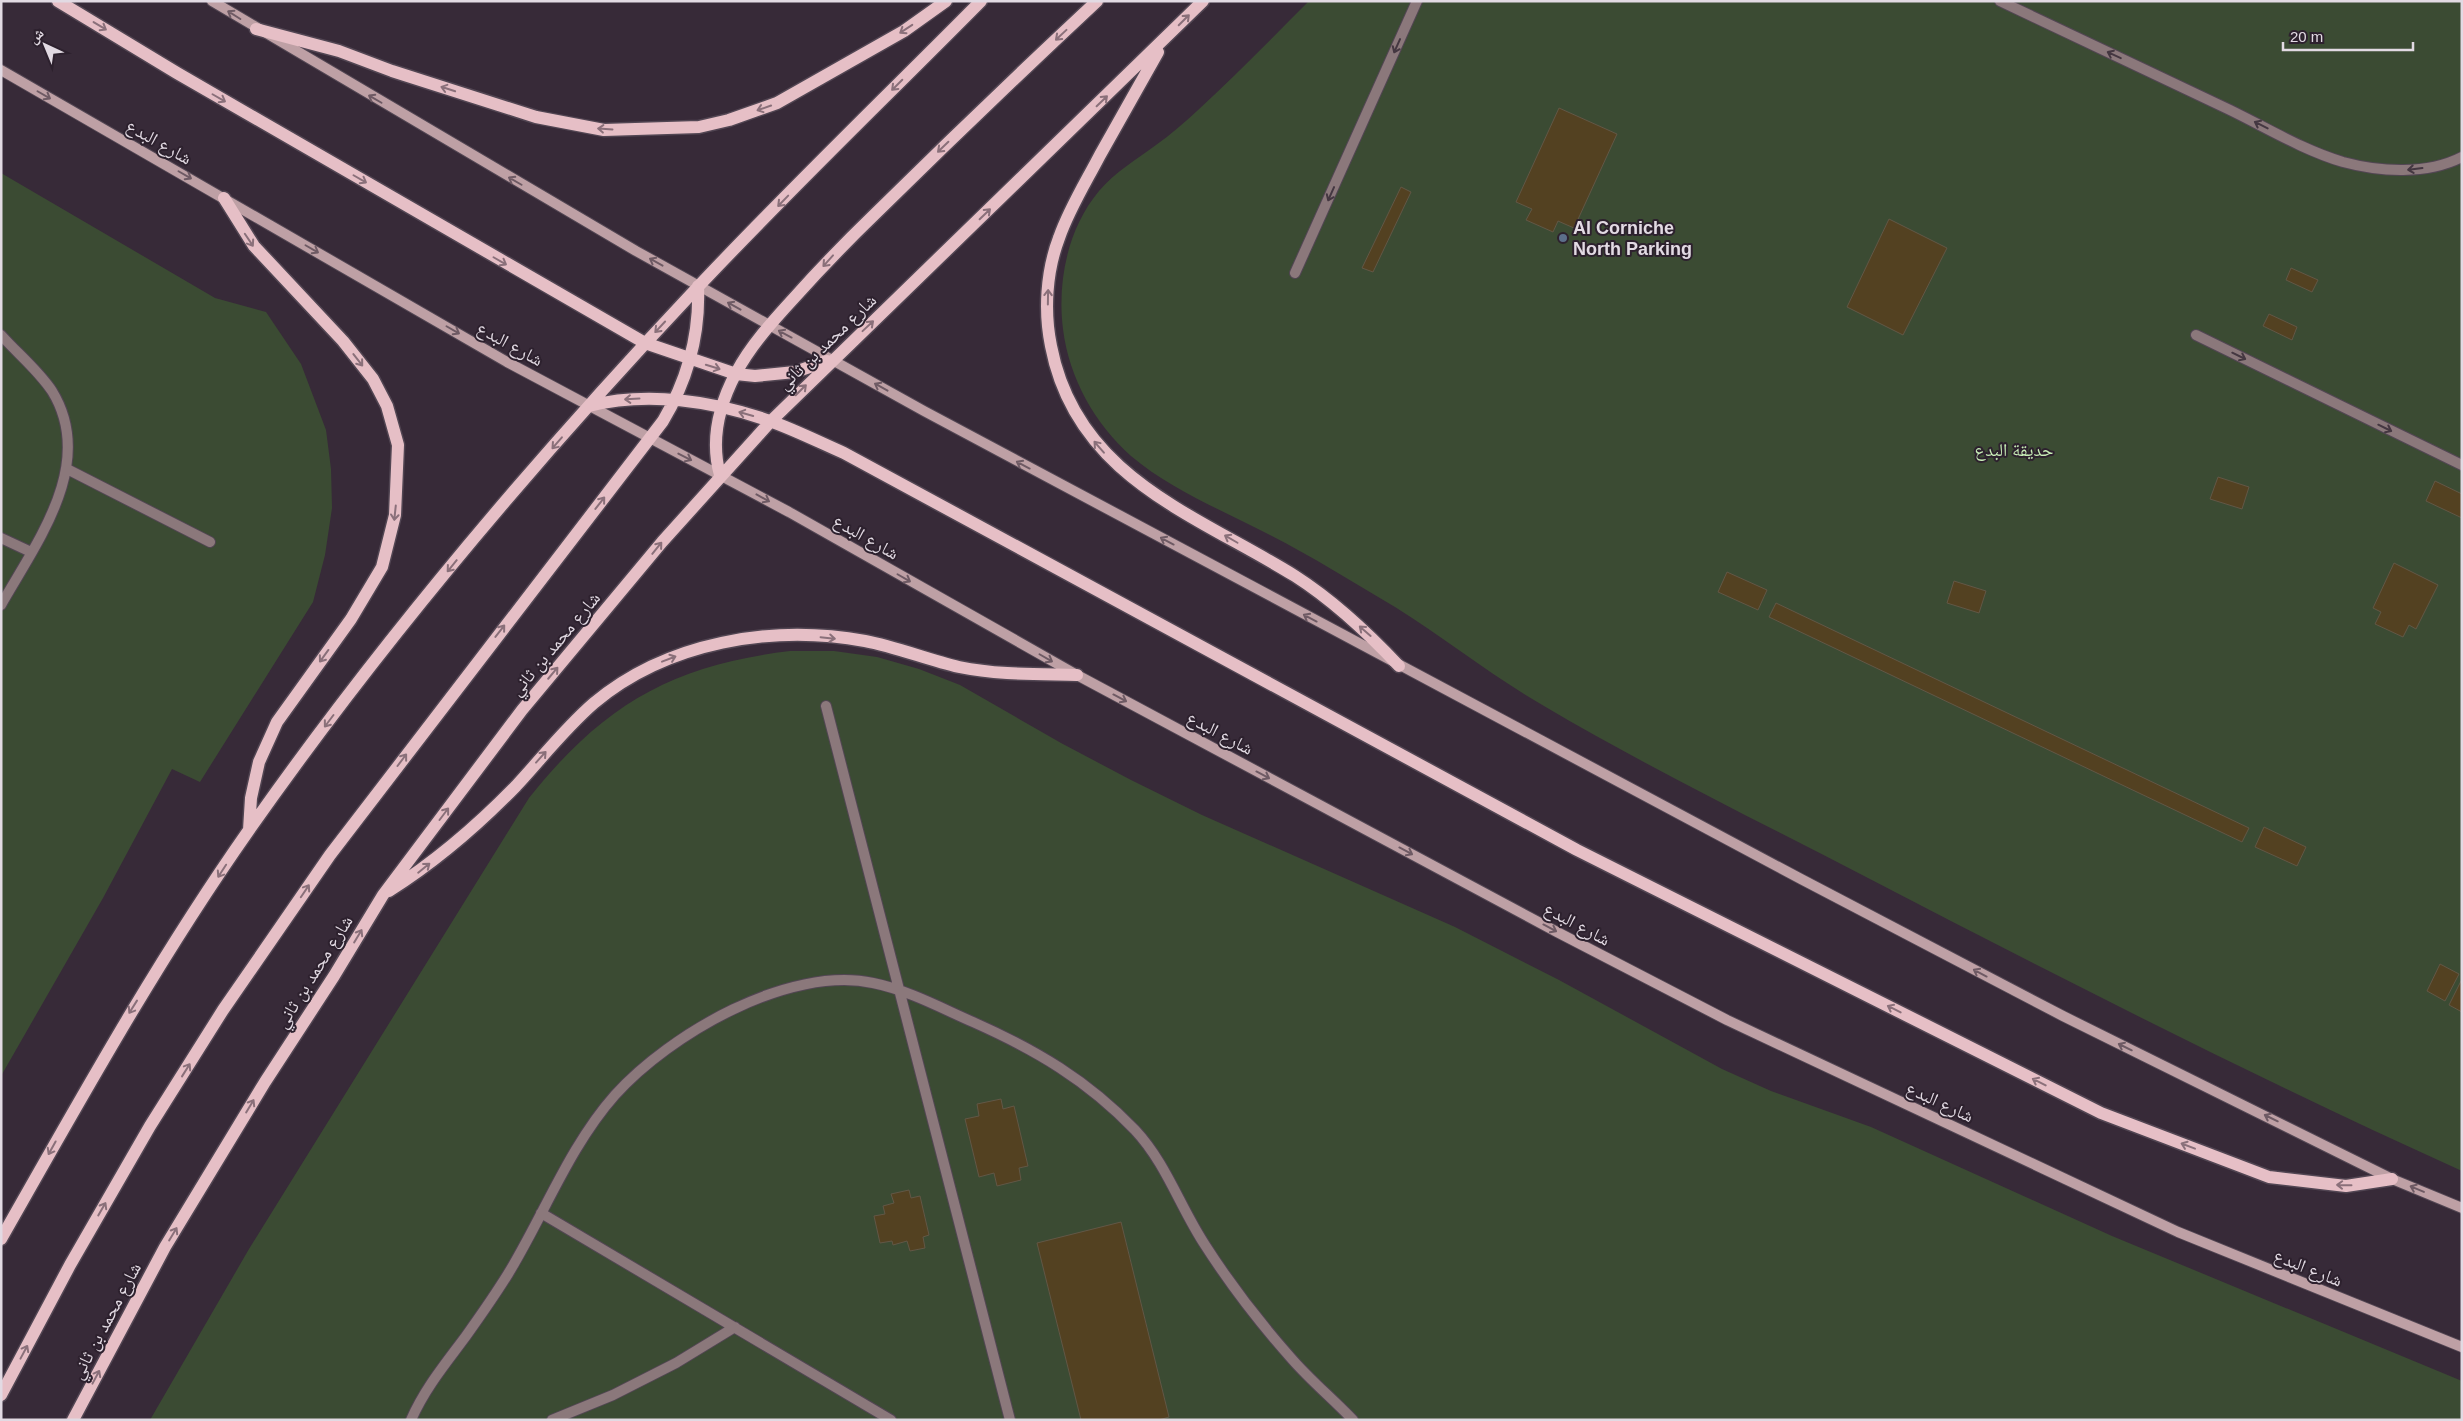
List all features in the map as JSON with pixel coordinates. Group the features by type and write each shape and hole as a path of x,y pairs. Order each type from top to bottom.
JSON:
{"main road":[{"path":"58,1 186,78 646,343 690,360 736,374 775,375 814,367 832,360"},
{"path":"212,1 256,29 769,326 1399,666 2063,1016 2392,1179 2462,1208"},
{"path":"256,29 339,51 392,71 536,117 604,130 699,127 729,120 777,103 904,31 946,1"},
{"path":"1,1239 121,1026 249,830 370,667 482,529 589,406 698,286 981,1"},
{"path":"720,475 715,443 721,408 736,374 756,341 832,256 978,113 1097,1"},
{"name":"شارع محمد بن ثاني","path":"73,1420 165,1247 265,1082 334,976 383,895 522,710 720,475 770,421 1203,1"},
{"path":"1165,39 1081,190 1058,239 1048,284 1047,329 1060,383 1083,428 1106,455 1140,485 1174,508 1296,578 1344,613 1374,639 1399,666"},
{"name":"شارع البدع","path":"1,70 507,362 720,475 1077,675 1557,932 1727,1020 2178,1232 2462,1348"},
{"path":"224,198 254,246 343,341 373,379 386,406 398,446 395,515 382,567 351,619 277,722 259,762 251,798 249,830"},
{"path":"1,1395 70,1265 150,1126 223,1010 330,855 651,439 675,400 690,360 698,323 698,286"},
{"path":"589,406 632,398 675,400 721,408 770,421 844,453 1576,850 2101,1113 2269,1176 2346,1186 2392,1179"},
{"path":"383,895 420,872 472,827 515,786 566,729 594,704 622,682 653,665 683,654 738,639 767,636 808,636 865,641 960,667 999,673 1077,675"}],"street":[{"path":"1295,273 1417,1"},
{"path":"2000,1 2260,124 2309,150 2345,162 2383,169 2411,170 2450,163 2462,157"},
{"path":"1,335 36,370 53,394 63,420 68,444 67,469 62,493 1,606"},
{"path":"2196,335 2462,465"},
{"path":"67,469 210,542"},
{"path":"1,538 31,552"},
{"path":"826,706 1010,1420"},
{"path":"410,1420 436,1375 493,1297 587,1130 616,1094 650,1062 687,1034 728,1012 758,999 822,982 870,982 900,990 1016,1041 1043,1056 1094,1092 1134,1129 1162,1167 1196,1229 1221,1269 1292,1359 1353,1420"},
{"path":"541,1213 892,1420"},
{"path":"552,1420 614,1395 676,1364 735,1327"}],"green space":[{"name":"حديقة البدع","path":"1309,1 2462,1 2462,1171 2312,1101 2089,992 1624,751 1525,694 1414,619 1332,569 1284,542 1197,499 1163,479 1131,456 1118,443 1095,415 1086,399 1071,365 1066,347 1063,329 1062,292 1067,256 1079,221 1105,184 1192,115"},
{"path":"1,173 215,298 266,312 301,364 326,430 331,469 332,508 325,555 313,602 200,782 172,769 103,898 1,1076"},
{"path":"790,651 834,651 877,657 919,669 960,685 1061,743 1131,780 1202,815 1455,927 1559,980 1722,1069 1771,1091 1871,1127 2112,1236 2462,1381 2462,1420 150,1420 249,1249 529,798 584,738 613,714 643,695 675,679 710,667"}],"building":[{"path":"1559,108 1617,134 1574,228 1558,221 1553,232 1526,220 1532,209 1516,202"},
{"path":"1401,187 1411,192 1373,272 1362,268"},
{"path":"1889,219 1947,248 1903,335 1847,307"},
{"path":"2291,268 2318,280 2312,292 2286,280"},
{"path":"2269,314 2297,327 2292,340 2263,326"},
{"path":"2218,477 2249,487 2242,509 2210,499"},
{"path":"2435,481 2462,494 2462,518 2426,501"},
{"path":"2394,563 2438,585 2416,629 2409,625 2403,637 2375,624 2381,612 2373,608"},
{"path":"1727,572 1767,590 1758,610 1718,592"},
{"path":"1954,581 1986,591 1979,613 1947,603"},
{"path":"1776,603 2249,828 2242,842 1769,617"},
{"path":"2264,827 2306,847 2297,866 2255,847"},
{"path":"2440,964 2459,974 2445,1001 2427,991"},
{"path":"2462,979 2462,1012 2449,1005"},
{"path":"1001,1099 1003,1109 1014,1106 1028,1166 1019,1168 1021,1180 997,1186 994,1173 979,1177 965,1119 979,1116 977,1104"},
{"path":"909,1190 911,1198 920,1196 929,1235 923,1237 925,1248 910,1251 907,1241 893,1245 892,1241 880,1243 874,1216 885,1214 883,1206 894,1203 891,1194"},
{"path":"1121,1222 1169,1417 1159,1420 1081,1420 1037,1243"}],"place":[{"name":"Al Corniche North Parking","path":"1563,238"}]}
